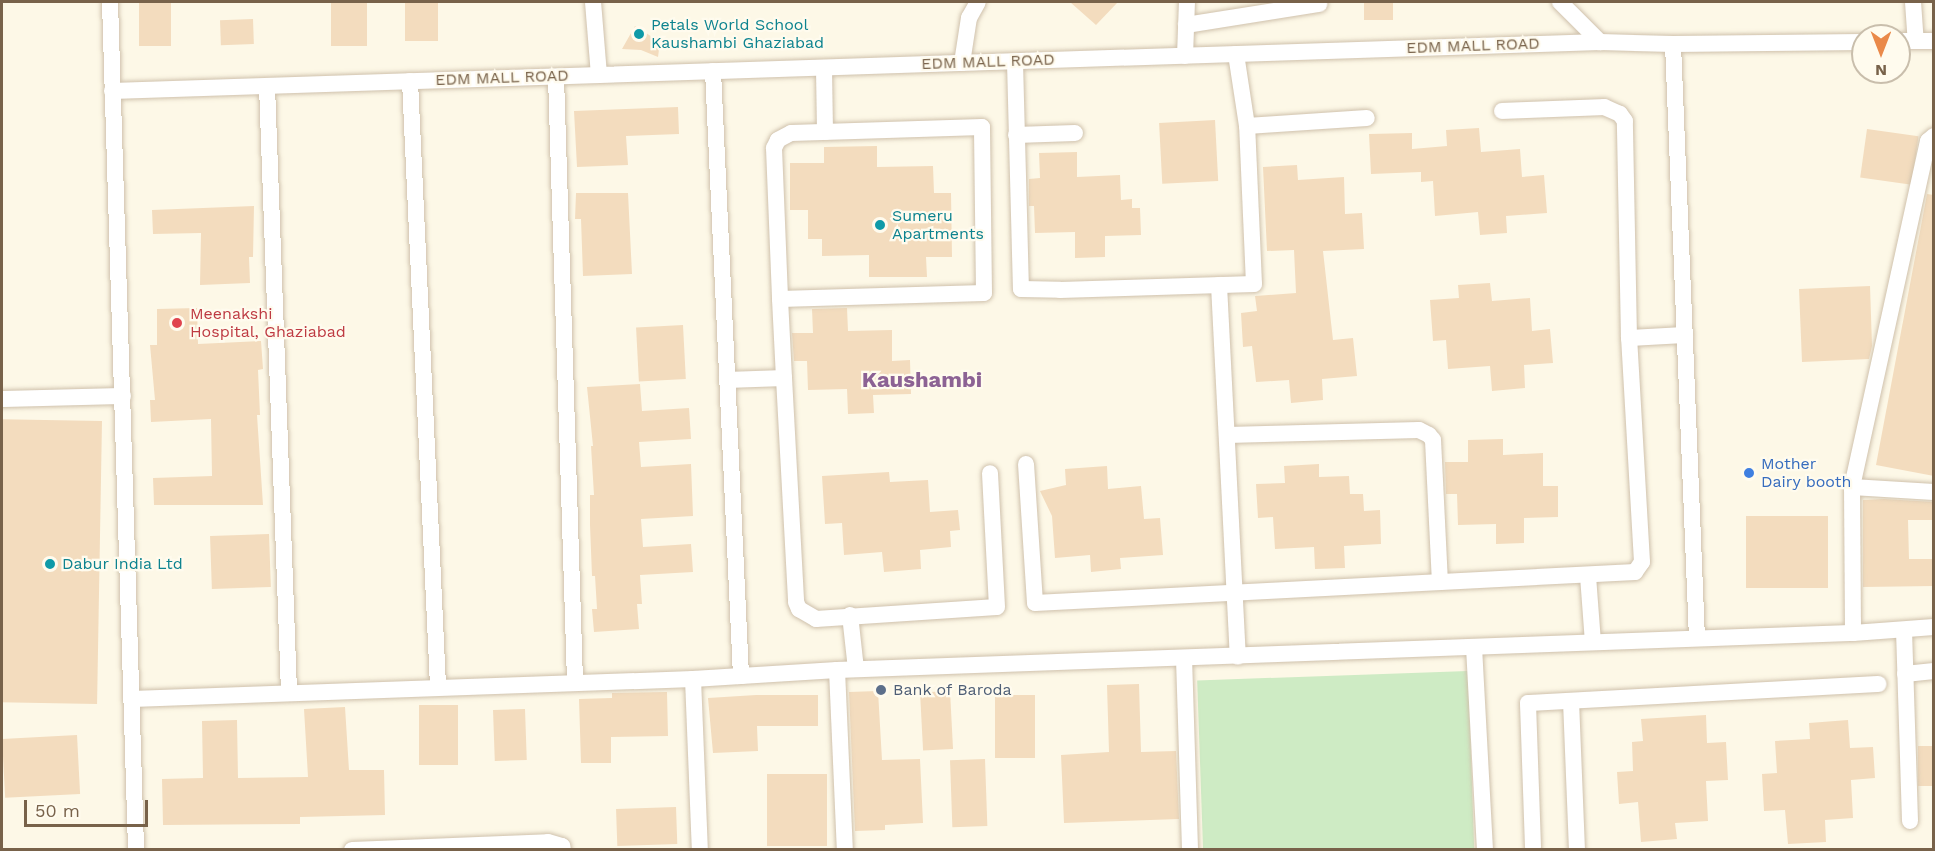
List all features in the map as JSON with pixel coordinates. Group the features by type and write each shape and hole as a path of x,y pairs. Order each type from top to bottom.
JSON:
{"street":[{"path":"110,2 136,849"},
{"path":"593,2 599,75"},
{"path":"962,63 969,18 978,2"},
{"path":"1185,56 1187,2"},
{"path":"1560,2 1600,42"},
{"path":"1910,24 1913,2"},
{"path":"1186,25 1319,4"},
{"path":"1911,41 1934,41"},
{"name":"EDM MALL ROAD","path":"112,91 1600,42 1673,45 1851,42"},
{"path":"1673,45 1697,638"},
{"path":"1015,62 1020,289 1060,290 1254,284 1247,126 1236,54"},
{"path":"824,68 825,132"},
{"path":"713,71 741,676"},
{"path":"556,77 575,682"},
{"path":"410,81 438,687"},
{"path":"267,86 289,693"},
{"path":"1026,464 1035,603 1635,572 1642,562 1629,338 1626,121 1620,114 1604,106 1502,111"},
{"path":"1247,126 1367,118"},
{"path":"780,298 984,293 982,127 791,133 778,140 774,148 780,298 796,602 805,614 816,619 997,607 990,473"},
{"path":"1016,135 1075,134"},
{"path":"1853,633 1852,487 1928,141 1934,136"},
{"path":"1219,285 1238,657"},
{"path":"1629,338 1685,335"},
{"path":"727,380 784,378"},
{"path":"2,399 123,396"},
{"path":"1227,435 1419,430 1429,435 1433,440 1440,582"},
{"path":"1852,487 1934,492"},
{"path":"1588,576 1593,642"},
{"path":"850,615 856,669"},
{"path":"132,699 693,679 856,669 1853,633 1934,627"},
{"path":"1904,630 1910,821"},
{"path":"1474,647 1485,849"},
{"path":"1184,658 1190,849"},
{"path":"837,670 844,849"},
{"path":"1905,674 1934,671"},
{"path":"693,679 700,849"},
{"path":"1533,847 1528,703 1878,684"},
{"path":"1571,701 1577,849"},
{"path":"352,849 548,842 555,843 563,849"}],"green space":[{"path":"1468,671 1474,849 1203,850 1197,680"}],"building":[{"path":"139,2 171,2 171,46 139,46"},
{"path":"331,2 367,2 367,46 331,46"},
{"path":"405,2 438,2 438,41 405,41"},
{"path":"1070,2 1118,2 1096,25"},
{"path":"1364,2 1393,2 1393,20 1364,20"},
{"path":"253,19 254,44 221,45 220,20"},
{"name":"Petals World School Kaushambi Ghaziabad","path":"635,26 660,42 658,57 641,50 622,49"},
{"path":"678,107 679,134 626,136 628,165 577,167 574,111"},
{"path":"1215,120 1218,181 1162,184 1159,123"},
{"path":"1479,128 1481,152 1520,149 1522,177 1544,175 1547,213 1506,216 1507,233 1480,235 1478,212 1435,216 1433,181 1421,182 1421,172 1371,174 1369,134 1412,133 1412,149 1447,146 1446,130"},
{"path":"1867,129 1918,136 1912,185 1860,178"},
{"name":"Sumeru Apartments","path":"877,146 877,167 933,166 934,193 951,193 952,257 926,257 927,277 869,277 869,255 822,256 822,239 808,239 808,210 790,210 790,163 824,163 824,147"},
{"path":"1077,152 1077,177 1120,175 1121,200 1132,199 1132,208 1140,208 1141,235 1105,236 1105,257 1075,258 1075,232 1035,233 1034,206 1029,206 1029,179 1040,178 1039,153"},
{"path":"1297,165 1298,180 1344,177 1345,214 1362,213 1364,249 1323,251 1333,340 1353,338 1357,376 1322,379 1323,400 1291,403 1289,380 1256,382 1252,346 1243,347 1241,313 1257,311 1255,296 1296,293 1294,250 1267,251 1263,167"},
{"path":"576,193 628,193 632,274 583,276 581,219 575,219"},
{"path":"1927,194 1934,195 1934,476 1876,465"},
{"path":"254,206 253,257 249,257 250,283 200,285 201,233 153,234 152,210"},
{"path":"1490,283 1492,301 1530,298 1532,331 1550,329 1553,363 1524,365 1525,388 1492,391 1490,366 1448,369 1446,340 1433,341 1430,300 1459,298 1458,285"},
{"path":"1870,286 1872,346 1869,359 1802,362 1799,289"},
{"path":"197,308 198,344 261,341 263,369 258,370 260,415 257,415 263,505 154,505 153,478 212,476 211,419 151,422 150,400 155,400 150,345 157,345 157,309"},
{"path":"847,308 848,331 892,330 892,361 910,360 911,394 873,395 874,413 848,414 847,389 808,390 807,361 794,361 792,333 813,333 812,309"},
{"path":"683,325 686,379 639,381 636,327"},
{"path":"640,384 642,411 689,408 691,439 639,442 641,467 691,464 693,516 641,519 643,547 691,544 693,572 640,575 642,604 637,604 639,629 594,632 592,609 597,609 595,576 592,576 590,525 590,495 594,495 591,446 593,446 587,387"},
{"name":"Dabur India Ltd","path":"2,419 102,421 97,704 2,702"},
{"path":"1503,439 1503,455 1543,453 1543,486 1558,486 1558,517 1524,518 1524,543 1496,544 1496,524 1458,525 1457,494 1446,494 1445,462 1468,462 1468,440"},
{"path":"1319,464 1319,477 1349,476 1350,494 1363,494 1364,511 1380,510 1381,544 1344,546 1345,568 1315,569 1314,547 1275,549 1273,517 1258,518 1256,484 1285,483 1284,466"},
{"path":"1107,466 1108,489 1141,486 1144,519 1160,518 1163,555 1120,558 1121,569 1091,572 1090,555 1055,558 1052,516 1040,491 1066,485 1065,469"},
{"path":"889,472 890,482 928,480 930,512 958,510 960,530 950,531 951,547 920,550 921,569 884,572 882,552 844,555 842,523 825,524 822,476"},
{"path":"1863,500 1934,502 1934,520 1908,520 1909,559 1934,559 1934,586 1863,587"},
{"path":"1746,516 1828,516 1828,588 1746,588"},
{"path":"269,534 271,587 212,589 210,536"},
{"path":"1139,684 1141,752 1176,751 1179,819 1064,823 1061,755 1109,752 1107,685"},
{"path":"878,691 882,760 920,759 923,823 885,825 885,830 855,831 849,692"},
{"path":"950,691 953,749 923,750 920,693"},
{"path":"667,692 668,736 611,737 611,763 581,763 579,699 612,698 612,693"},
{"path":"818,695 818,726 757,726 758,751 713,753 708,698"},
{"path":"995,695 1035,695 1035,758 995,758"},
{"path":"419,705 458,705 458,765 419,765"},
{"path":"345,707 349,770 384,770 385,815 300,817 300,824 163,825 162,779 203,778 202,721 237,720 238,778 308,777 304,709"},
{"path":"525,709 527,760 495,761 493,710"},
{"path":"1706,715 1707,743 1726,742 1728,780 1706,781 1708,821 1675,823 1677,839 1641,842 1638,802 1619,804 1617,772 1633,771 1632,742 1643,741 1641,719"},
{"path":"1848,720 1850,748 1873,747 1875,778 1851,780 1853,818 1825,820 1826,842 1788,844 1785,810 1764,811 1762,774 1777,773 1775,741 1810,739 1809,723"},
{"path":"77,735 80,794 5,798 2,739"},
{"path":"1918,746 1934,746 1934,786 1918,786"},
{"path":"985,759 987,826 952,827 950,760"},
{"path":"767,774 827,774 827,846 767,846"},
{"path":"676,807 677,844 617,846 616,809"}],"place":[{"name":"Petals World School Kaushambi Ghaziabad","path":"639,34"},
{"name":"Sumeru Apartments","path":"880,225"},
{"name":"Meenakshi Hospital, Ghaziabad","path":"177,323"},
{"name":"Mother Dairy booth","path":"1749,473"},
{"name":"Dabur India Ltd","path":"50,564"},
{"name":"Bank of Baroda","path":"881,690"}],"district":[{"name":"Kaushambi","path":"922,380"}]}
